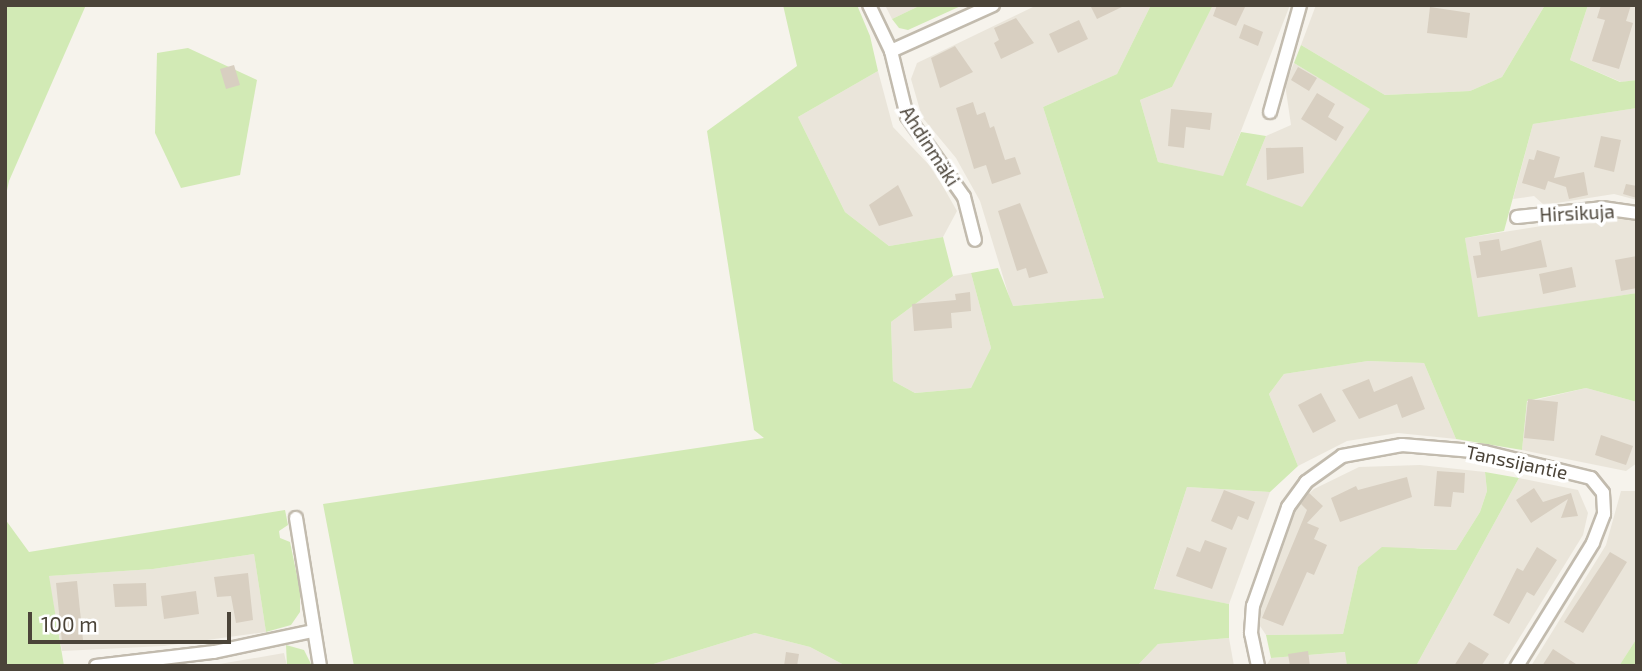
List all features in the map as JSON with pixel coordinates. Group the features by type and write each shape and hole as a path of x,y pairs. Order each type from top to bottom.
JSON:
{"street":[{"name":"Ahdinmäki","path":"869,5 891,51 907,116 964,197 975,240"},
{"path":"891,51 993,5"},
{"path":"1270,112 1300,5"},
{"name":"Hirsikuja","path":"1517,217 1602,208 1637,213"},
{"name":"Tanssijantie","path":"1258,666 1251,633 1253,606 1288,507 1306,482 1342,456 1402,445 1485,452 1591,478 1603,493 1604,514 1593,543 1517,666"},
{"path":"296,518 320,666"},
{"path":"96,666 214,652 313,631"}],"shaded area":[{"path":"885,5 921,5 892,19"},
{"path":"1037,5 1151,5 1117,74 1043,107 1104,298 1012,306 980,201 956,158 922,117 911,79 917,63"},
{"path":"1213,5 1290,5 1223,177 1158,162 1140,100 1172,87"},
{"path":"1316,5 1545,5 1502,77 1470,91 1385,95 1301,45"},
{"path":"1588,5 1637,5 1637,80 1621,82 1570,60"},
{"path":"1294,63 1371,109 1302,208 1246,185 1266,136 1291,125 1285,84"},
{"path":"878,71 893,127 933,169 957,211 943,237 889,246 845,212 798,117"},
{"path":"1637,108 1637,200 1614,194 1544,205 1534,196 1513,199 1533,124"},
{"path":"1613,215 1637,221 1637,293 1477,318 1465,238"},
{"path":"971,273 991,348 971,388 915,393 893,381 891,322 953,276"},
{"path":"1368,361 1424,363 1456,439 1398,433 1347,441 1298,466 1269,394 1284,374"},
{"path":"1586,388 1637,402 1637,463 1626,471 1522,450 1527,402"},
{"path":"1420,465 1485,472 1487,491 1480,512 1456,550 1417,548 1358,567 1343,634 1266,635 1258,623 1258,609 1294,508 1314,489 1359,467"},
{"path":"1519,478 1578,490 1588,513 1583,535 1502,666 1416,666"},
{"path":"1187,487 1270,492 1229,604 1154,590"},
{"path":"1621,491 1637,491 1637,638 1619,666 1531,666 1606,545"},
{"path":"254,554 266,632 164,646 62,651 48,576 153,569"},
{"path":"755,633 810,647 846,666 647,666"},
{"path":"1229,638 1234,666 1137,666 1158,644"},
{"path":"1346,652 1347,666 1266,666 1271,658"},
{"path":"284,653 287,666 208,666"}],"green space":[{"path":"5,5 86,5 9,181 5,200"},
{"path":"783,5 857,5 870,36 878,71 798,117 845,212 889,246 943,237 953,276 891,322 893,381 915,393 971,388 991,348 971,273 998,268 1013,306 1104,298 1043,107 1117,74 1151,5 1213,5 1172,87 1140,100 1158,162 1223,176 1241,132 1266,136 1246,185 1302,207 1370,109 1294,63 1301,45 1385,95 1470,91 1502,77 1545,5 1588,5 1570,60 1620,82 1637,80 1637,108 1533,124 1504,231 1465,238 1478,317 1637,293 1637,402 1586,388 1527,401 1522,450 1456,439 1424,363 1368,361 1284,374 1269,394 1298,466 1270,492 1187,487 1154,589 1229,604 1229,638 1158,644 1137,666 846,666 810,647 755,633 647,666 354,666 323,504 764,438 754,430 707,131 797,66"},
{"path":"921,5 963,5 908,30 899,28 892,19"},
{"path":"188,48 257,80 240,175 181,188 155,133 157,53"},
{"path":"1485,472 1519,478 1416,666 1347,666 1345,652 1271,658 1266,635 1343,634 1358,567 1382,547 1456,550 1480,512 1487,491"},
{"path":"285,510 288,525 279,531 280,538 290,542 300,590 300,612 291,625 266,632 254,554 153,569 49,576 64,666 5,666 5,519 29,552"},
{"path":"1637,638 1637,666 1619,666"},
{"path":"286,645 304,650 312,666 287,666"}],"building":[{"path":"1090,5 1126,5 1097,19"},
{"path":"1217,5 1246,5 1236,26 1213,16"},
{"path":"1601,5 1631,5 1626,21 1633,23 1619,69 1592,61 1605,20 1597,18"},
{"path":"1430,7 1470,13 1467,38 1427,33"},
{"path":"1016,18 1034,43 1001,59 994,43 999,40 994,28"},
{"path":"1079,20 1088,39 1058,53 1049,34"},
{"path":"1244,24 1263,32 1258,46 1239,38"},
{"path":"955,46 973,72 940,88 931,58"},
{"path":"234,65 240,85 226,89 220,69"},
{"path":"1298,67 1317,78 1309,91 1291,80"},
{"path":"1317,93 1335,104 1328,117 1344,127 1336,141 1301,119"},
{"path":"973,102 977,115 985,112 990,128 994,126 1005,160 1015,157 1021,174 992,184 986,165 974,169 956,108"},
{"path":"1171,109 1212,113 1210,130 1186,127 1184,148 1168,146"},
{"path":"1601,136 1621,140 1614,172 1594,167"},
{"path":"1303,147 1304,173 1267,180 1266,148"},
{"path":"1537,150 1560,157 1554,178 1584,172 1588,195 1569,199 1566,187 1548,181 1545,190 1522,183 1529,159 1534,160"},
{"path":"1626,184 1637,186 1637,198 1623,194"},
{"path":"898,185 913,216 879,226 869,205"},
{"path":"1020,203 1048,273 1029,278 1026,268 1017,271 998,211"},
{"path":"1499,239 1501,251 1541,240 1547,267 1477,278 1473,256 1481,255 1479,242"},
{"path":"1637,256 1637,288 1621,291 1615,260"},
{"path":"1572,267 1576,287 1543,294 1539,274"},
{"path":"970,292 971,311 951,313 952,328 914,331 912,304 956,300 955,294"},
{"path":"1412,376 1425,409 1402,418 1397,404 1359,419 1342,390 1369,379 1374,392"},
{"path":"1321,393 1336,421 1313,433 1298,405"},
{"path":"1528,399 1558,402 1554,441 1524,438"},
{"path":"1601,435 1633,446 1626,465 1595,455"},
{"path":"1437,471 1465,473 1464,493 1453,492 1451,507 1434,506"},
{"path":"1407,477 1412,497 1340,522 1331,498 1356,486 1358,490"},
{"path":"1534,488 1543,502 1571,493 1578,516 1561,518 1568,499 1531,523 1516,500"},
{"path":"1224,490 1255,502 1248,520 1238,516 1232,530 1211,521"},
{"path":"1309,493 1323,506 1307,523 1319,528 1314,539 1327,545 1314,575 1307,572 1283,626 1262,618 1307,510 1301,504"},
{"path":"1205,540 1227,548 1212,589 1176,576 1187,547 1200,552"},
{"path":"1537,547 1557,560 1534,596 1527,592 1509,624 1493,615 1517,568 1523,571"},
{"path":"1610,552 1627,562 1583,633 1564,622"},
{"path":"248,573 253,620 236,623 231,596 217,597 214,577"},
{"path":"77,581 83,640 62,642 56,583"},
{"path":"146,583 147,606 115,607 113,584"},
{"path":"196,591 199,614 164,619 161,596"},
{"path":"1469,642 1489,654 1481,666 1454,666"},
{"path":"1553,649 1579,666 1542,666"},
{"path":"1308,651 1310,666 1290,666 1288,654"},
{"path":"786,652 799,654 797,666 784,666"}]}
